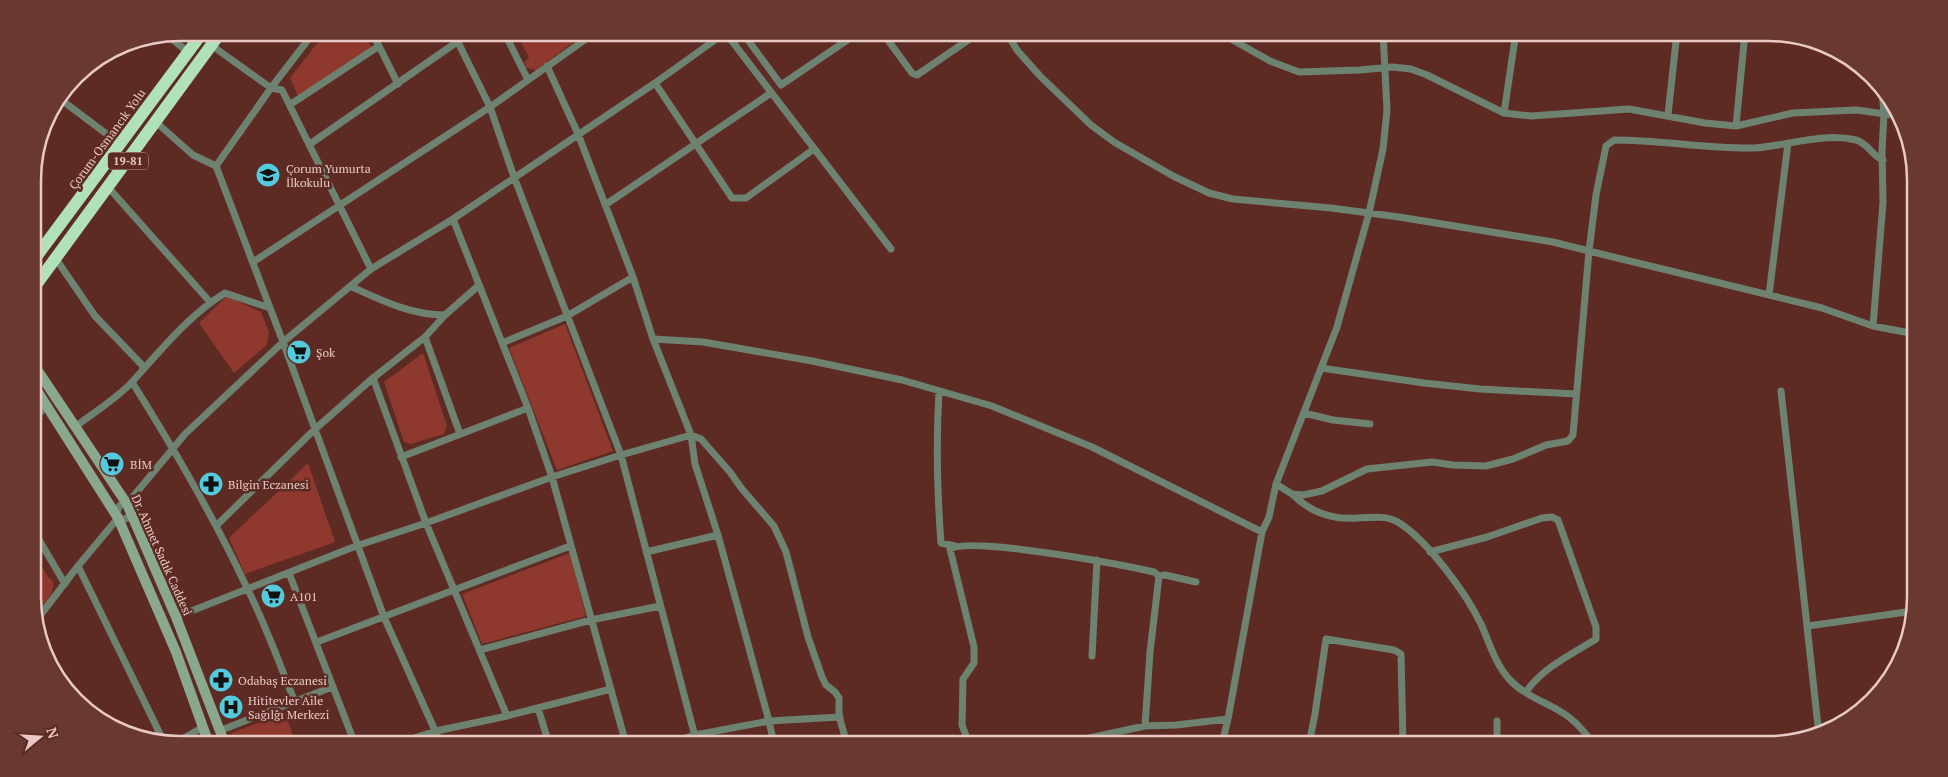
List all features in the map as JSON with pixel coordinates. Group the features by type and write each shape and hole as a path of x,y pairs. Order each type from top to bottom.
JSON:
{"highway":[{"name":"Çorum-Osmancık Yolu","path":"42,250 196,41"},
{"name":"19-81","path":"42,278 157,123 214,41"}],"street":[{"path":"175,41 188,52"},
{"path":"216,166 307,41"},
{"path":"376,41 398,84"},
{"path":"508,41 528,80"},
{"path":"253,262 490,106 583,41"},
{"path":"117,516 123,520 127,519 130,515 129,508 185,434 283,342 372,269 453,219 715,41"},
{"path":"732,41 891,249"},
{"path":"749,41 781,85 846,41"},
{"path":"888,41 912,74 917,75 967,41"},
{"path":"1012,41 1041,77 1091,125 1114,142 1208,193 1233,199 1369,213 1545,241 1822,308 1874,326 1907,332"},
{"path":"1236,41 1270,61 1299,72 1360,70 1386,67 1411,69 1504,113 1532,116 1607,109 1629,109 1704,123 1736,126 1793,113 1856,110 1890,115"},
{"path":"1224,735 1262,532 1269,517 1276,484 1337,327 1369,213 1382,149 1387,110 1384,41"},
{"path":"1504,113 1515,41"},
{"path":"1668,115 1677,41"},
{"path":"1736,126 1744,41"},
{"path":"310,144 457,42 490,106 514,177 621,455 695,734"},
{"path":"211,45 271,88 282,90 372,269"},
{"path":"290,104 379,46"},
{"path":"547,66 578,134 633,277 653,339 691,435 695,464 718,535 772,736"},
{"path":"655,83 732,198 746,198 814,149"},
{"path":"605,205 771,92"},
{"path":"65,103 120,144"},
{"path":"1874,326 1884,202 1882,160 1883,103"},
{"path":"157,123 193,155 216,166 283,342 356,546 384,617 438,736"},
{"path":"1292,494 1303,495 1322,492 1367,469 1432,462 1453,466 1486,466 1513,459 1546,445 1568,441 1572,434 1596,195 1606,146 1610,142 1624,140 1723,148 1757,148 1828,138 1855,139 1864,144 1882,160"},
{"path":"1769,295 1788,143"},
{"path":"108,188 210,302"},
{"path":"453,219 528,408 552,477 624,736"},
{"path":"56,258 95,316 144,367"},
{"path":"502,343 567,316 633,277"},
{"path":"217,525 314,430 373,378 425,337 445,315 478,286"},
{"path":"352,287 391,305 426,315 445,315"},
{"path":"75,427 132,382 144,367 210,302 225,293 270,308"},
{"path":"425,337 460,434"},
{"path":"653,339 703,342 750,349 902,380 992,406 1092,447 1262,532"},
{"path":"1321,368 1471,388 1576,394"},
{"name":"Dr. Ahmet Sadık Caddesi","path":"42,376 129,508 176,617 222,736"},
{"path":"373,378 426,523 507,716"},
{"path":"132,382 174,449 217,525 248,588 295,702"},
{"path":"939,391 936,436 941,543 955,546 979,545 1097,560 1154,572 1159,576 1165,575 1196,582"},
{"path":"1781,391 1818,726"},
{"name":"Dr. Ahmet Sadık Caddesi","path":"41,398 117,516 176,652 206,736"},
{"path":"41,411 46,405"},
{"path":"401,458 528,408"},
{"path":"1304,413 1332,420 1370,424"},
{"path":"176,617 356,546 426,523 552,477 691,435 701,439 774,526 786,552 808,637 822,677 826,685 835,692 838,698 839,716 845,736"},
{"path":"1276,484 1316,512 1338,518 1380,516 1400,524 1430,552 1468,599 1500,667 1512,682 1537,700 1560,711 1578,724 1586,735"},
{"path":"42,613 117,516 120,505 129,508"},
{"path":"1430,552 1487,537 1542,518 1552,517 1558,520 1596,627 1596,639 1548,670 1533,682 1526,692"},
{"path":"646,552 718,535"},
{"path":"41,543 65,584"},
{"path":"317,642 570,546"},
{"path":"955,546 950,549 974,647 974,663 963,679 962,725 966,736"},
{"path":"1092,656 1097,560"},
{"path":"78,566 160,735"},
{"path":"289,573 352,736"},
{"path":"1145,726 1150,652 1159,576"},
{"path":"480,650 591,620 660,606"},
{"path":"1808,626 1906,612"},
{"path":"1311,735 1316,714 1326,639 1394,650 1401,654 1403,735"},
{"path":"220,731 332,687"},
{"path":"421,736 611,689"},
{"path":"538,708 546,736"},
{"path":"690,736 769,721 840,717"},
{"path":"1101,735 1145,726 1176,725 1228,719"},
{"path":"1497,721 1497,735"},
{"path":"188,736 203,727"}],"shaded area":[{"path":"319,41 368,41 372,48 298,96 290,78"},
{"path":"520,41 575,41 536,70 527,68 524,63 529,57"},
{"path":"227,296 261,312 269,332 267,345 234,373 199,323"},
{"path":"565,324 613,451 557,470 509,348"},
{"path":"423,353 447,426 444,434 411,444 404,442 384,382"},
{"path":"308,463 335,542 245,574 229,538"},
{"path":"570,553 586,616 482,644 462,594"},
{"path":"41,566 53,581 48,599 42,606"},
{"path":"285,713 293,736 232,736 231,733"}],"place":[{"name":"Çorum Yumurta İlkokulu","path":"268,175"},
{"name":"Şok","path":"299,352"},
{"name":"BİM","path":"112,464"},
{"name":"Bilgin Eczanesi","path":"211,484"},
{"name":"A101","path":"273,596"},
{"name":"Odabaş Eczanesi","path":"221,680"},
{"name":"Hititevler Aile Sağılğı Merkezi","path":"231,707"}]}
